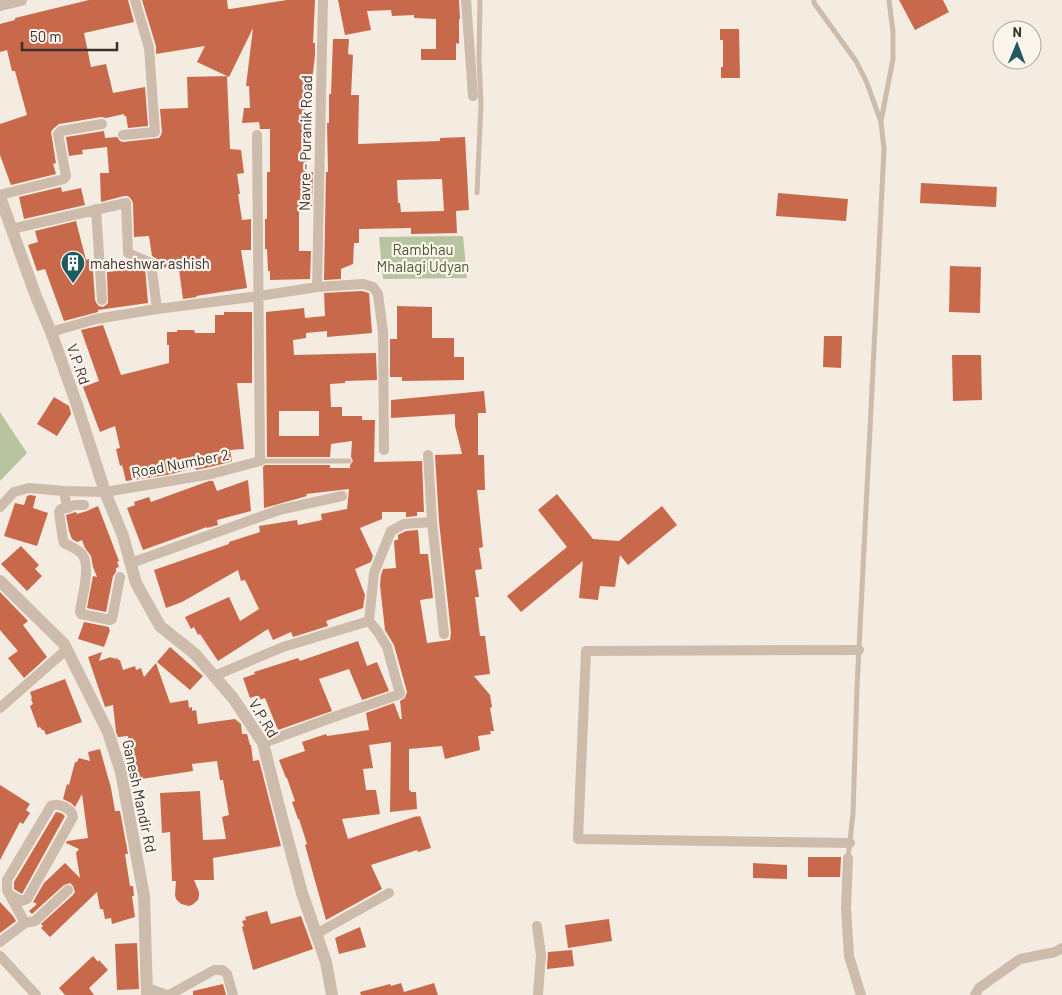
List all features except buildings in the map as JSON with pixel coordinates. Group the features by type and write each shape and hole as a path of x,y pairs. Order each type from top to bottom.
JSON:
{"street":[{"path":"0,6 21,0"},
{"path":"123,135 156,132 149,48 135,0"},
{"name":"Navre - Puranik Road","path":"318,287 323,0"},
{"path":"466,0 473,96"},
{"path":"0,196 64,179 66,172 58,134 102,124"},
{"path":"257,135 260,462"},
{"name":"V.P.Rd","path":"0,196 11,230 51,332 105,492 123,536 136,583 160,626 195,654 233,698 263,743 302,893 326,962 332,995"},
{"path":"11,230 126,203 128,253 151,263 157,309"},
{"path":"96,209 102,300"},
{"path":"51,332 96,319 157,309 318,287 363,284 373,287 378,294 383,332 384,450"},
{"path":"428,455 432,522 444,634"},
{"name":"Road Number 2","path":"105,492 211,474 260,462"},
{"path":"0,507 14,492 29,488 105,492"},
{"path":"64,491 67,508"},
{"path":"84,505 75,505 61,509 59,512 63,540 64,543 81,553 85,559 86,569 81,614 110,620 112,619 115,577 279,510 342,496"},
{"path":"263,743 400,694 386,647 378,632 369,621 374,573 391,531 404,524 432,522"},
{"name":"Ganesh Mandir Rd","path":"0,581 64,644 108,732 121,772 144,896 147,991"},
{"path":"214,676 283,647 369,621"},
{"path":"0,708 66,650"},
{"path":"850,843 578,839 586,651 859,650"},
{"path":"9,894 21,901 27,899 73,817 71,811 57,804 51,806 7,880 7,890 9,894 24,923"},
{"path":"848,858 846,908 849,956 862,995"},
{"path":"0,942 24,923 35,921 68,890"},
{"path":"316,934 389,893"},
{"path":"537,926 541,955 538,995"},
{"path":"975,995 979,988 1020,959 1055,952 1062,948"},
{"path":"0,956 36,995"},
{"path":"147,991 168,995 214,970 222,970 226,974 233,995"}],"lane":[{"path":"477,193 480,104 480,0"},
{"path":"881,122 893,59 893,32 889,0"},
{"path":"814,2 856,61 867,84 881,122 884,149 859,650 853,814 848,858"},
{"path":"260,462 349,461"}],"green space":[{"name":"Rambhau Mhalagi Udyan","path":"463,236 467,278 383,279 379,237"},
{"path":"0,412 27,453 0,481"}],"place":[{"name":"maheshwar ashish","path":"73,284"}]}
